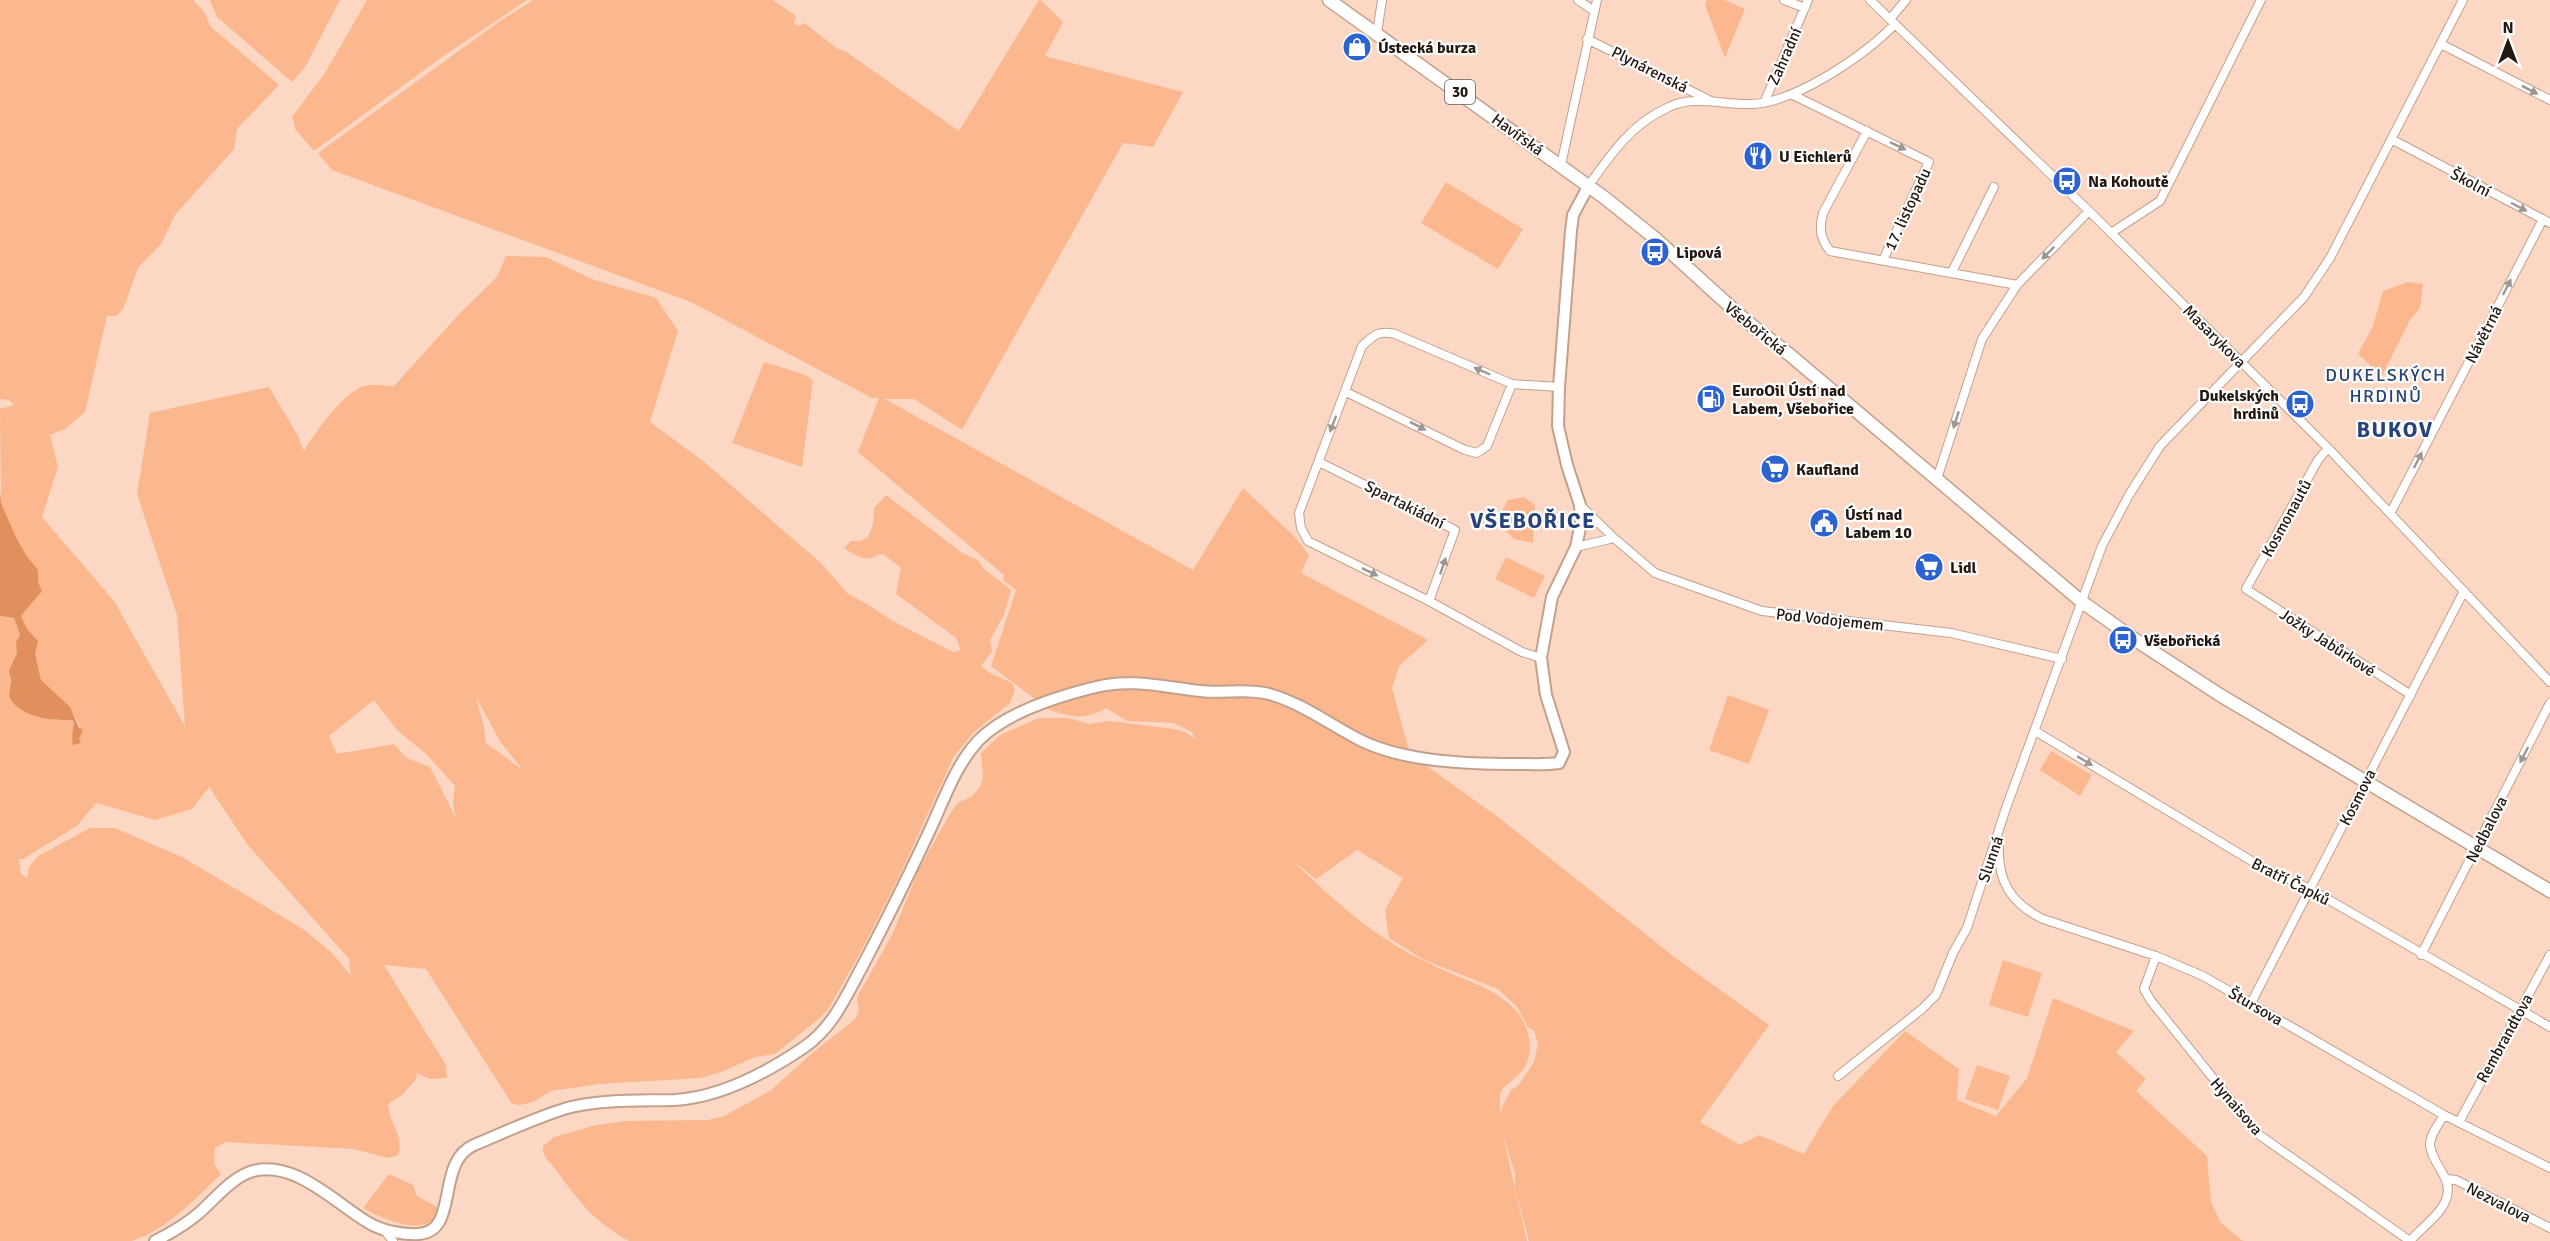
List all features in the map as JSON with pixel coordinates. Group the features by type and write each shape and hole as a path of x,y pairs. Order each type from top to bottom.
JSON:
{"main road":[{"name":"Havířská","path":"1329,0 1588,185"},
{"name":"Všebořická","path":"1588,185 1636,222 1710,290 2082,602 2212,690 2550,891"}],"street":[{"path":"1377,33 1382,0"},
{"path":"1578,0 1594,11"},
{"path":"1560,165 1597,0"},
{"name":"Zahradní","path":"1784,0 1805,9"},
{"name":"Zahradní","path":"1764,103 1808,0"},
{"name":"Masarykova","path":"1870,0 2111,232 2328,448 2550,682"},
{"name":"Plynárenská","path":"1588,185 1618,144 1651,117 1670,106 1692,101 1751,105 1793,95 1836,70 1877,41 1893,22 1906,0"},
{"path":"2111,232 2160,201 2261,0"},
{"path":"2082,602 2102,546 2129,495 2160,446 2304,297 2330,258 2463,0"},
{"name":"Plynárenská","path":"1587,39 1712,102"},
{"path":"2441,44 2550,100"},
{"path":"1793,95 1867,131"},
{"name":"17. listopadu","path":"1882,260 1929,162 1867,131 1823,213 1820,226 1822,241 1830,251 2017,285"},
{"name":"Školní","path":"2392,140 2546,221"},
{"path":"155,1241 179,1229 239,1177 251,1171 266,1169 282,1171 309,1182 370,1224 384,1230 420,1237 434,1229 442,1220 452,1167 467,1148 569,1108 616,1100 680,1100 722,1090 769,1068 807,1046 831,1024 896,903 962,760 980,740 1003,723 1045,703 1099,686 1124,682 1202,691 1244,690 1270,694 1376,747 1462,764 1555,764 1562,759 1564,752 1546,695 1541,658 1552,597 1576,547 1580,532 1580,505 1560,435 1559,387 1570,231 1573,215 1588,185"},
{"path":"1952,272 1994,187"},
{"path":"1937,479 1982,339 2017,285 2089,211"},
{"name":"Návětrná","path":"2391,512 2546,221"},
{"path":"1541,658 1522,652 1429,601 1308,541 1301,528 1299,513 1362,346 1376,333 1386,332 1512,384 1559,387"},
{"path":"1346,392 1465,450 1477,453 1487,446 1512,384"},
{"name":"Kosmonautů","path":"2246,589 2318,460 2328,448"},
{"name":"Spartakiádní","path":"1319,462 1455,530 1429,601"},
{"name":"Pod Vodojemem","path":"1580,505 1655,573 1762,611 1951,633 2062,659"},
{"path":"1576,547 1614,538"},
{"name":"Jožky Jabůrkové","path":"2246,589 2411,695"},
{"name":"Kosmova","path":"2251,1003 2464,591"},
{"name":"Slunná","path":"1838,1076 1922,1009 1936,995 1953,952 1967,928 2006,808 2082,602"},
{"name":"Nedbalova","path":"2421,955 2550,703"},
{"name":"Bratří Čapků","path":"2035,730 2260,866 2310,889 2421,955 2550,1027"},
{"name":"Štursova","path":"1999,834 1999,874 2012,895 2030,913 2156,956 2203,976 2444,1115 2550,1168"},
{"name":"Rembrandtova","path":"2459,1122 2550,955"},
{"name":"Hynaisova","path":"2156,956 2144,988 2151,1001 2240,1114 2258,1134 2410,1241"},
{"name":"Nezvalova","path":"2410,1241 2444,1205 2448,1192 2447,1179 2430,1145 2433,1133 2444,1115"},
{"name":"Nezvalova","path":"2447,1179 2456,1180 2550,1228"},
{"path":"384,1230 393,1241"}],"shaded area":[{"path":"0,0 193,0 205,13 210,26 279,85 237,129 234,149 175,215 161,244 138,268 124,307 117,316 107,316 85,412 65,429 50,435 58,467 42,517 114,601 185,726 177,615 137,494 150,413 269,387 298,436 304,451 329,415 353,392 368,385 394,386 460,313 497,277 506,256 546,257 592,279 656,298 678,331 650,422 703,461 822,564 848,594 891,620 953,652 961,650 956,638 896,594 901,568 884,555 865,558 844,548 851,541 860,541 868,537 873,525 874,508 886,495 961,552 979,561 983,568 1011,590 1004,615 990,640 992,651 981,666 990,673 1012,683 1015,690 1010,703 974,732 954,756 899,877 827,1011 775,1054 755,1057 724,1071 701,1078 599,1084 551,1091 533,1102 512,1104 426,969 384,965 446,1065 447,1078 430,1079 416,1073 417,1078 402,1095 388,1104 400,1142 398,1155 388,1158 354,1149 226,1142 215,1148 214,1164 221,1174 169,1221 145,1236 132,1241 0,1241 0,616 14,618 20,635 10,679 9,696 23,708 44,718 74,721 72,741 78,740 81,729 76,718 41,680 35,653 21,616 33,602 38,582 38,570 26,555 1,503 0,409 14,405 9,400 0,399","holes":["476,697 501,743 523,770 486,743","374,700 397,730 426,754 455,786 453,803 455,816 430,767 407,758 394,744 337,754 329,736","209,787 247,844 349,959 351,976 331,952 303,929 182,857 115,828 90,828 38,856 29,867 27,878 21,874 19,859 23,859 77,826 96,803 155,820 192,809"]},
{"path":"210,0 340,0 305,67 292,82 217,17"},
{"path":"367,0 527,0 442,57 314,151 296,130 292,117 325,73"},
{"path":"533,0 773,0 796,16 794,23 798,26 804,23 838,49 845,51 959,131 1041,0 1063,22 1045,56 1183,92 1153,147 1123,143 962,430 914,399 885,399 1193,570 1243,488 1294,536 1309,555 1301,573 1428,640 1399,666 1392,688 1410,754 1498,817 1677,959 1769,1025 1700,1122 1740,1145 1759,1135 1804,1154 1833,1106 1905,1031 1959,1069 1957,1100 1996,1116 2027,1078 2053,998 2134,1031 2116,1052 2146,1079 2136,1091 2207,1156 2211,1202 2221,1223 2243,1241 1529,1241 1515,1188 1515,1173 1503,1136 1527,1241 629,1241 617,1234 596,1218 572,1192 546,1157 543,1146 554,1137 592,1126 625,1121 708,1120 724,1116 770,1091 855,1019 859,1010 857,997 892,935 919,869 951,812 958,803 972,796 980,787 983,776 981,753 1000,735 1039,718 1069,718 1089,724 1110,721 1174,729 1185,732 1195,739 1192,732 1173,723 1127,721 1106,708 1097,713 1078,716 1050,710 1032,701 1035,699 991,666 1016,590 1003,580 1004,575 858,452 879,398 872,398 691,302 332,170 318,153 500,21","holes":["1357,850 1403,878 1385,910 1389,938 1424,960 1498,989 1517,1007 1527,1026 1534,1031 1538,1043 1534,1062 1518,1086 1511,1090 1502,1107 1502,1116 1501,1093 1505,1086 1521,1072 1528,1060 1530,1041 1520,1015 1490,990 1426,962 1372,930 1293,861 1316,879"]},
{"path":"1707,0 1724,0 1745,9 1725,58 1705,5"},
{"path":"1446,182 1523,229 1498,269 1421,223"},
{"path":"2408,282 2423,284 2420,308 2410,320 2382,376 2358,354 2373,326 2383,291"},
{"path":"764,362 803,374 813,380 802,467 732,443"},
{"path":"0,491 1,503 15,535 38,570 38,582 42,591 21,616 27,629 38,641 35,653 41,680 70,707 79,728 83,729 79,739 81,743 73,745 74,722 72,720 55,720 27,713 13,703 9,696 11,680 9,671 17,653 16,642 20,635 14,618 0,616"},
{"path":"1524,497 1535,505 1533,543 1514,539 1503,528 1503,508 1508,500"},
{"path":"1506,557 1545,576 1534,598 1495,579"},
{"path":"1728,695 1769,710 1749,764 1709,750"},
{"path":"2051,751 2092,775 2080,796 2040,770"},
{"path":"2003,960 2042,973 2028,1017 1989,1005"},
{"path":"1977,1065 2010,1076 1998,1110 1965,1099"},
{"path":"389,1174 413,1185 417,1196 439,1208 435,1218 427,1223 406,1224 394,1222 363,1208"}],"place":[{"name":"Ústecká burza","path":"1357,47"},
{"name":"U Eichlerů","path":"1758,156"},
{"name":"Na Kohoutě","path":"2067,181"},
{"name":"Lipová","path":"1655,252"},
{"name":"EuroOil Ústí nad Labem, Všebořice","path":"1711,399"},
{"name":"Dukelských hrdinů","path":"2300,404"},
{"name":"Kaufland","path":"1775,469"},
{"name":"Ústí nad Labem 10","path":"1824,523"},
{"name":"Lidl","path":"1929,567"},
{"name":"Všebořická","path":"2123,640"}],"district":[{"name":"DUKELSKÝCH HRDINŮ","path":"2386,385"},
{"name":"BUKOV","path":"2395,429"},
{"name":"VŠEBOŘICE","path":"1533,520"}]}
